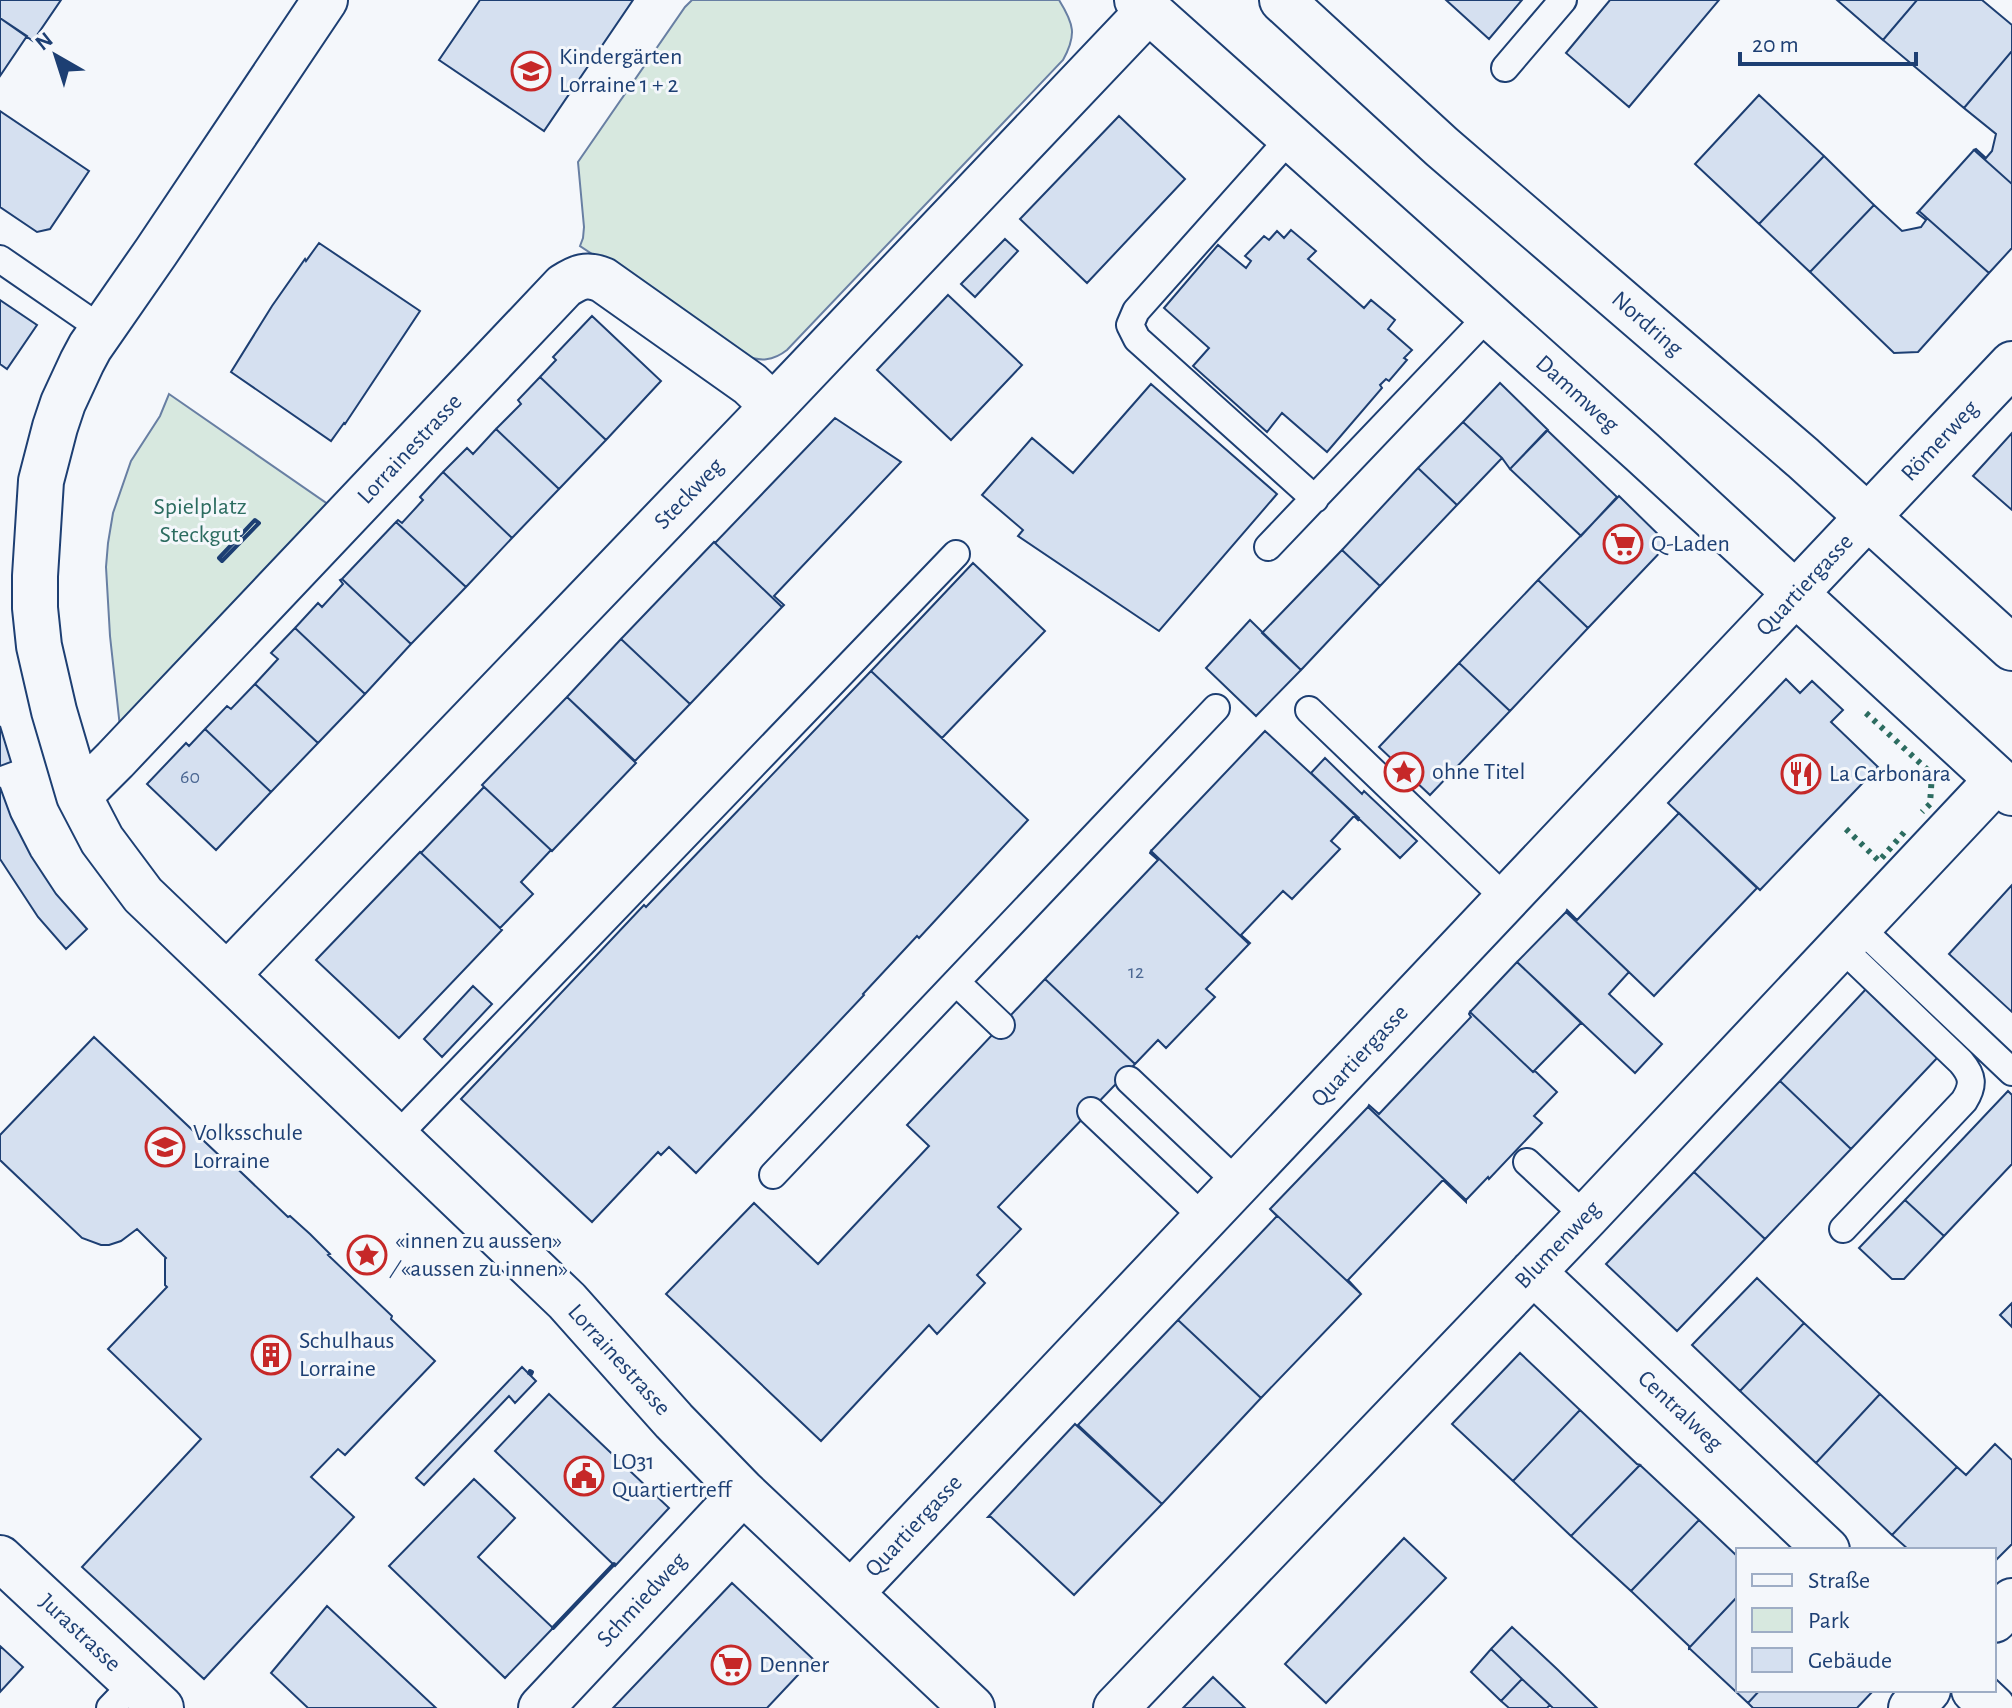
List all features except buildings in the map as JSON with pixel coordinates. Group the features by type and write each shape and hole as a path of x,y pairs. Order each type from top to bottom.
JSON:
{"street":[{"name":"Lorrainestrasse","path":"325,0 82,362 55,427 41,481 35,608 39,646 54,711 79,796 102,840 143,895 567,1301 674,1421 743,1492 972,1708"},
{"name":"Nordring","path":"1282,0 1430,136 1794,450 2012,648"},
{"name":"Dammweg","path":"1143,5 1733,535 2005,786"},
{"name":"Steckweg","path":"227,975 773,406 1143,5"},
{"name":"Lorrainestrasse","path":"79,796 564,286 578,277 593,276 603,280 750,384 773,406"},
{"name":"Römerweg","path":"1868,518 2012,364"},
{"name":"Quartiergasse","path":"851,1593 1868,518"},
{"name":"Blumenweg","path":"1116,1708 1850,936 2005,786"},
{"name":"Centralweg","path":"1533,1272 1825,1548"},
{"name":"Schmiedweg","path":"541,1708 743,1492"},
{"name":"Jurastrasse","path":"0,1558 135,1700"},
{"path":"1996,1618 2012,1601"},
{"path":"1911,1708 1926,1692"},
{"path":"1976,1692 1993,1708"}],"lane":[{"path":"1505,68 1563,0"},
{"path":"1291,137 1136,311 1130,325 1137,339 1315,499"},
{"path":"0,259 103,330"},
{"path":"1268,547 1489,315"},
{"path":"396,1137 956,554"},
{"path":"773,1175 1216,708"},
{"path":"1309,710 1507,900"},
{"path":"1850,936 2012,1072"},
{"path":"1843,1229 1964,1101 1971,1081 1969,1071 1850,936"},
{"path":"956,982 1001,1025"},
{"path":"1129,1080 1239,1184"},
{"path":"1091,1111 1205,1219"},
{"path":"1527,1162 1586,1217"}],"green space":[{"path":"692,0 1059,0 1071,23 1072,36 1063,60 787,350 771,358 756,359 744,355 580,246 584,227 578,162"},
{"name":"Spielplatz Steckgut","path":"169,394 332,507 120,727 110,636 106,567 108,543 113,513 131,461 160,416"}],"hedge":[{"path":"1866,713 1932,774 1930,804 1922,812"},
{"path":"1846,829 1879,861 1907,829"}],"wall":[{"path":"255,520 259,523 222,561 219,558 255,520"},
{"path":"530,1371 532,1372 531,1374 529,1373 530,1371"},
{"path":"553,1628 614,1564"}],"place":[{"name":"Kindergärten Lorraine 1 + 2","path":"531,71"},
{"name":"Q-Laden","path":"1623,544"},
{"name":"ohne Titel","path":"1404,772"},
{"name":"La Carbonara","path":"1801,774"},
{"name":"Volksschule Lorraine","path":"165,1147"},
{"name":"«innen zu aussen» ⁄ «aussen zu innen»","path":"367,1255"},
{"name":"Schulhaus Lorraine","path":"271,1355"},
{"name":"LO31 Quartiertreff","path":"584,1476"},
{"name":"Denner","path":"731,1665"}]}
